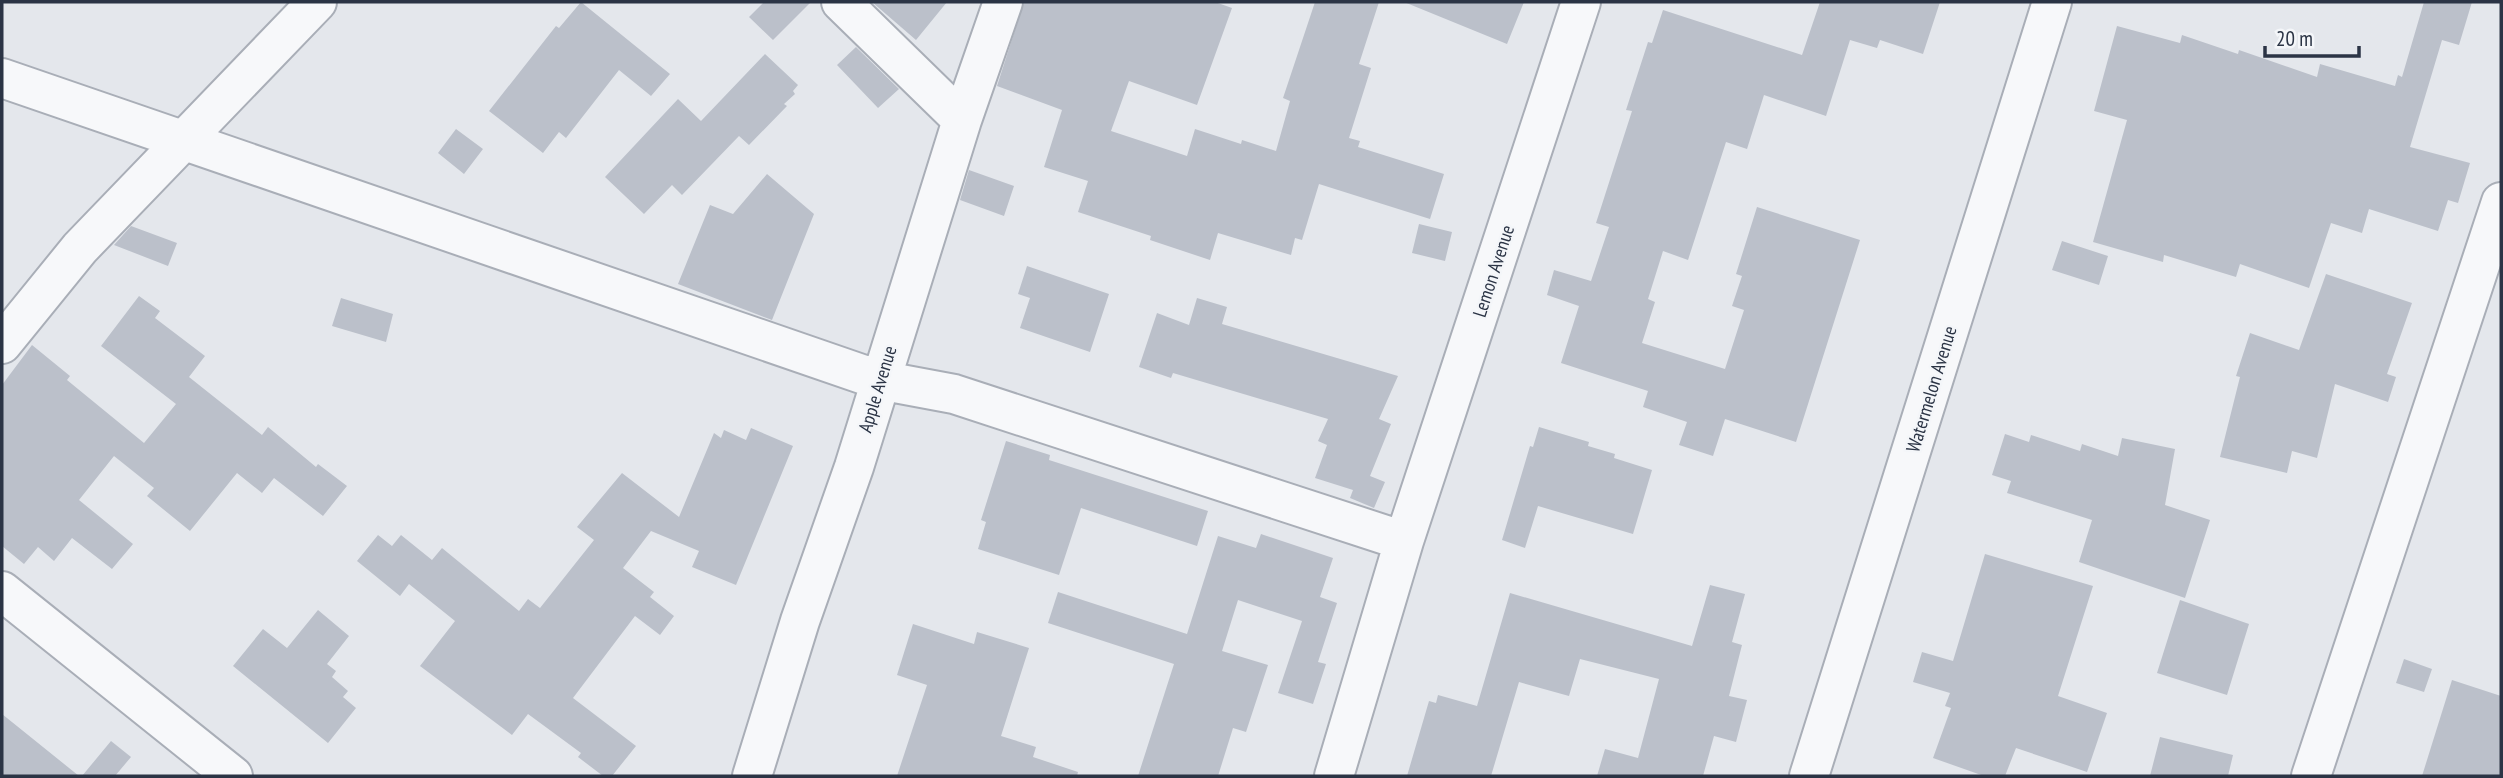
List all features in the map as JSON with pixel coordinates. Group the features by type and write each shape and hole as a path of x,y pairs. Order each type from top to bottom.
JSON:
{"street":[{"path":"2,344 80,248 317,2"},
{"path":"841,2 962,120"},
{"name":"Apple Avenue","path":"752,776 800,621 854,467 962,120 1003,2"},
{"name":"Lemon Avenue","path":"1334,776 1404,541 1581,2"},
{"name":"Watermelon Avenue","path":"1809,776 2052,2"},
{"path":"2,78 879,380 954,394 1404,541"},
{"path":"2311,776 2501,202"},
{"path":"2,591 233,776"}],"building":[{"path":"581,2 670,74 651,96 619,70 566,138 559,132 543,153 489,111 556,26 559,28"},
{"path":"764,2 811,2 773,40 749,17"},
{"path":"872,2 947,2 916,40"},
{"path":"1024,2 1215,2 1232,8 1197,105 1129,81 1111,131 1187,156 1195,129 1241,144 1242,140 1276,151 1290,101 1283,98 1315,2 1379,2 1359,64 1371,68 1349,138 1360,141 1358,147 1444,174 1430,219 1319,184 1302,240 1295,238 1291,255 1218,233 1210,260 1150,240 1151,236 1078,212 1088,181 1044,167 1062,110 997,86"},
{"path":"1404,2 1524,2 1507,44"},
{"path":"1820,2 1940,2 1923,54 1880,40 1877,48 1850,40 1826,116 1764,95 1747,149 1726,142 1688,260 1663,251 1648,299 1655,302 1642,343 1725,369 1744,310 1732,306 1742,276 1736,274 1757,207 1860,240 1796,442 1725,419 1713,456 1679,445 1687,422 1643,407 1648,391 1561,363 1579,306 1547,295 1554,270 1591,281 1609,227 1596,223 1632,111 1626,110 1648,42 1652,43 1663,10 1802,55"},
{"path":"2424,2 2472,2 2459,45 2442,40 2410,147 2470,163 2458,203 2448,200 2438,231 2369,209 2362,233 2331,223 2309,288 2240,264 2236,277 2164,255 2163,262 2093,242 2127,120 2094,111 2117,26 2180,43 2182,35 2238,54 2239,50 2317,77 2320,64 2395,86 2398,75 2402,77"},
{"path":"856,47 899,89 878,108 837,65"},
{"path":"765,54 798,85 793,91 795,94 784,104 787,106 749,145 739,136 682,195 672,185 644,214 605,177 678,99 701,121"},
{"path":"456,129 483,149 464,174 438,153"},
{"path":"969,170 1014,186 1004,216 960,200"},
{"path":"767,174 814,214 772,320 678,284 710,205 733,214"},
{"path":"1419,224 1452,232 1445,261 1412,253"},
{"path":"131,226 177,243 168,266 114,245"},
{"path":"2062,241 2108,256 2099,285 2052,270"},
{"path":"1027,266 1109,294 1090,352 1020,328 1030,298 1018,294"},
{"path":"2326,274 2412,303 2387,374 2396,377 2388,402 2335,384 2317,458 2292,451 2287,473 2220,457 2240,377 2236,376 2250,333 2299,350"},
{"path":"139,296 160,311 155,318 205,356 189,377 262,435 268,427 316,467 318,464 347,486 323,516 274,478 262,493 237,473 190,531 147,496 154,488 114,456 79,500 133,544 112,569 72,538 54,561 38,547 24,564 2,546 2,385 32,345 70,376 67,380 144,443 176,404 101,346"},
{"path":"341,298 393,314 386,342 332,326"},
{"path":"1197,298 1227,307 1222,324 1398,376 1379,419 1391,424 1370,476 1385,482 1374,508 1350,498 1353,490 1315,478 1327,445 1318,441 1328,419 1173,373 1171,378 1139,367 1157,313 1189,325"},
{"path":"1539,427 1589,442 1588,446 1615,454 1614,458 1652,470 1633,534 1538,506 1525,548 1502,540 1530,446 1533,447"},
{"path":"751,428 793,446 736,585 692,567 699,551 651,531 623,568 654,592 650,597 674,616 660,635 635,616 573,698 636,746 612,776 603,776 578,757 581,753 528,714 512,735 420,666 455,621 409,584 400,596 357,561 378,535 392,546 401,535 432,560 442,548 519,611 528,599 540,608 594,540 577,527 622,473 679,517 714,433 721,438 724,430 746,440"},
{"path":"2005,434 2029,442 2031,435 2080,451 2082,444 2118,456 2122,438 2175,449 2165,505 2210,520 2185,598 2079,562 2092,520 2007,493 2011,481 1992,475"},
{"path":"1006,441 1050,455 1049,460 1208,511 1197,546 1081,508 1059,575 978,549 986,522 981,520"},
{"path":"1261,534 1333,558 1320,597 1337,603 1318,662 1326,664 1313,704 1278,693 1302,621 1238,600 1222,651 1268,665 1246,732 1233,728 1218,776 1138,776 1174,664 1048,623 1058,592 1187,634 1218,536 1256,548"},
{"path":"1985,554 2093,586 2058,696 2107,713 2087,772 2016,748 2005,776 1984,776 1933,758 1951,708 1945,706 1950,693 1913,682 1922,652 1953,661"},
{"path":"1710,585 1745,594 1732,642 1742,645 1729,696 1747,700 1736,742 1714,736 1703,776 1597,776 1605,749 1638,758 1659,679 1580,659 1569,696 1519,682 1491,776 1407,776 1429,701 1436,703 1438,695 1477,706 1510,593 1692,646"},
{"path":"2180,600 2249,624 2227,695 2157,673"},
{"path":"318,610 349,636 327,664 336,671 332,677 348,691 343,697 356,708 328,743 233,666 263,629 287,648"},
{"path":"913,624 974,644 977,632 1029,648 1001,736 1036,747 1033,757 1078,772 1077,776 897,776 927,685 897,675"},
{"path":"2404,659 2432,669 2424,692 2396,683"},
{"path":"2452,680 2501,696 2501,776 2422,776"},
{"path":"2,714 79,776 2,776"},
{"path":"2160,737 2233,755 2228,776 2150,776"},
{"path":"111,741 131,757 115,776 82,776"}]}
